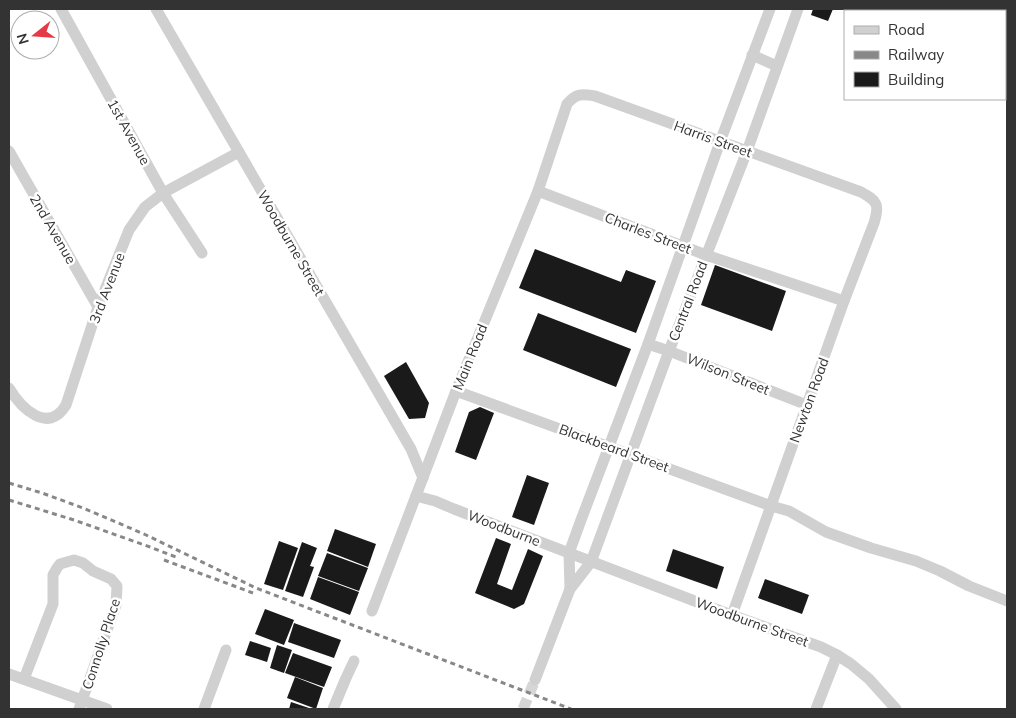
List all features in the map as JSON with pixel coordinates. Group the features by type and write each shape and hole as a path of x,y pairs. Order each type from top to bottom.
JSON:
{"street":[{"name":"1st Avenue","path":"61,9 163,193 202,253"},
{"name":"Woodburne Street","path":"156,9 411,449 424,478"},
{"name":"Central Road","path":"570,589 569,553 648,344 770,9"},
{"name":"Central Road","path":"535,680 570,589 591,562 669,351 747,151 798,9"},
{"path":"752,55 777,66"},
{"name":"Harris Street","path":"567,104 577,95 595,96 860,192"},
{"name":"Main Road","path":"372,611 456,391 538,191 567,104"},
{"name":"3rd Avenue","path":"9,388 14,398 28,412 44,419 55,416 62,410 66,405 98,307 129,230 145,207 163,193 239,152"},
{"name":"2nd Avenue","path":"11,160 98,307"},
{"name":"Charles Street","path":"538,191 706,255 844,301"},
{"name":"Newton Road","path":"732,615 878,210 871,198 860,192"},
{"name":"Wilson Street","path":"648,344 807,406"},
{"name":"Blackbeard Street","path":"456,391 789,511 826,532 862,545 916,560 969,586 1007,601"},
{"name":"Woodburne","path":"416,496 435,501 591,562"},
{"name":"Connolly Place","path":"24,679 53,604 53,576 57,568 60,564 74,560 83,563 93,571 111,579 117,586 118,592 116,605 81,705"},
{"name":"Woodburne Street","path":"591,562 837,655 868,679 896,709"},
{"path":"204,709 226,650"},
{"path":"816,709 837,655"},
{"path":"333,709 354,661"},
{"path":"9,674 81,705 107,709"}],"building":[{"path":"813,9 833,9 828,21 811,15"},
{"path":"535,249 621,282 626,270 656,281 636,333 519,288"},
{"path":"715,265 786,291 772,331 701,305"},
{"path":"538,313 631,349 616,387 523,350"},
{"path":"406,362 429,403 425,418 409,419 384,376"},
{"path":"480,407 494,413 476,460 455,452 469,412"},
{"path":"527,475 549,483 534,525 512,517"},
{"path":"335,529 376,544 368,567 327,551"},
{"path":"496,538 511,544 497,584 512,590 528,549 543,556 524,604 514,609 475,593"},
{"path":"279,541 298,548 283,590 264,584"},
{"path":"302,542 317,548 310,566 314,567 303,597 285,591"},
{"path":"673,549 724,567 717,589 666,571"},
{"path":"327,553 368,568 359,591 318,576"},
{"path":"318,577 359,592 350,615 310,599"},
{"path":"765,579 809,595 802,614 758,598"},
{"path":"265,609 294,620 284,645 255,634"},
{"path":"294,623 341,640 334,658 288,642"},
{"path":"250,641 271,648 267,662 245,655"},
{"path":"277,645 292,650 284,673 270,668"},
{"path":"293,653 332,667 324,687 285,673"},
{"path":"295,677 323,688 316,709 287,698"},
{"path":"291,702 312,709 289,709"}],"tunnel":[{"path":"523,709 535,680"}],"railway":[{"path":"9,483 83,508 144,534 256,588 571,709"},
{"path":"9,500 74,520 176,557"},
{"path":"164,560 253,593"}]}
